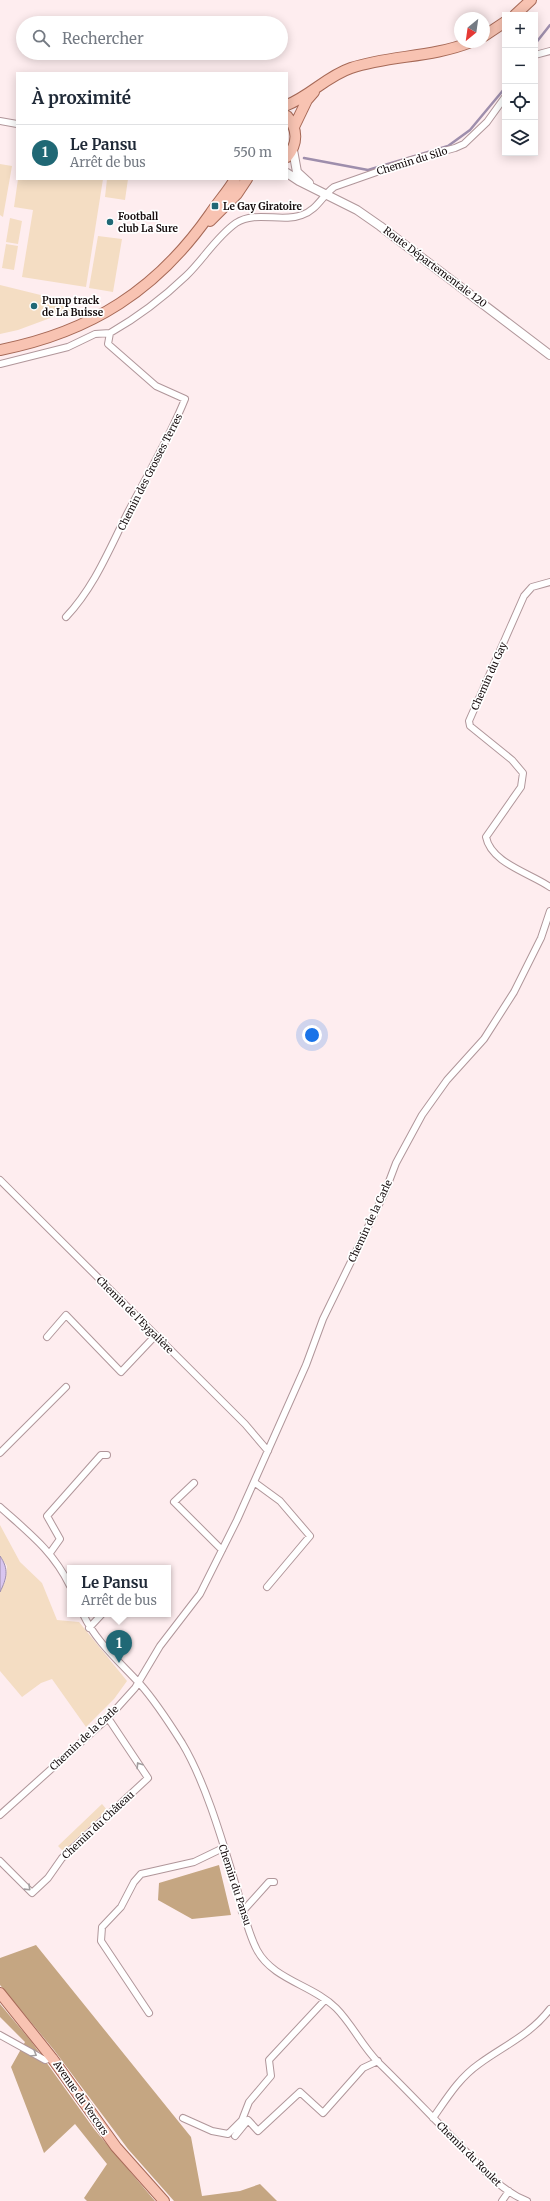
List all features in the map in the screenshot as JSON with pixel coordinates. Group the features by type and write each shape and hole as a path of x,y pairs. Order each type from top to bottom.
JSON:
{"main road":[{"path":"518,12 531,0"},
{"path":"490,32 502,24"},
{"path":"288,104 351,68 372,63 437,53 454,48"},
{"path":"294,127 308,100 323,83"},
{"path":"288,118 294,127 295,142 290,154"},
{"path":"0,350 48,339 75,329 121,304 169,265 201,226 234,180"},
{"path":"201,226 227,205 237,194 245,180"},
{"name":"Avenue du Vercors","path":"0,1993 52,2058 116,2147 164,2201"}],"street":[{"path":"538,54 550,52"},
{"name":"Chemin du Silo","path":"326,193 334,187 408,161 441,154 460,146 487,122 502,101"},
{"path":"0,122 16,124"},
{"path":"290,154 297,172 315,187"},
{"path":"288,174 299,181 315,187"},
{"name":"Route Départementale 120","path":"315,187 380,226 550,355"},
{"path":"0,364 68,347 95,334 110,333 145,312 177,284 229,228 238,222 252,217 301,216 314,210 326,193"},
{"name":"Chemin des Grosses Terres","path":"66,617 82,600 109,554 164,441 176,423 185,399 156,386 108,344 110,333"},
{"name":"Chemin du Gay","path":"550,582 532,587 524,596 469,721 470,726 512,760 523,773 521,787 486,837 488,846 506,862 550,887"},
{"name":"Chemin de la Carle","path":"0,1815 108,1718 138,1682 160,1646 200,1594 268,1451 306,1365 323,1319 408,1140 427,1108 448,1080 484,1039 514,992 539,944 550,911"},
{"name":"Chemin de l'Eygalière","path":"0,1180 245,1424 268,1451"},
{"path":"47,1337 66,1315 121,1372 155,1336"},
{"path":"0,1453 66,1387"},
{"path":"50,1553 60,1539 47,1516 101,1455 108,1455"},
{"path":"254,1482 280,1501 310,1536 267,1587"},
{"path":"194,1483 174,1502 222,1550"},
{"path":"0,1507 50,1553 67,1580"},
{"name":"Chemin du Pansu","path":"84,1617 89,1628 138,1682 182,1744 196,1771 238,1890 242,1912 257,1951 267,1963 336,2008 378,2061 433,2118"},
{"path":"89,1628 99,1617"},
{"name":"Chemin du Château","path":"0,1861 32,1893 48,1878 62,1858 148,1778 108,1718"},
{"path":"149,2013 101,1941 102,1927 121,1906 141,1874 194,1862 223,1848"},
{"path":"242,1912 269,1882 274,1882"},
{"path":"183,2118 212,2131 228,2134 242,2120 249,2102 271,2076 269,2060 325,2000"},
{"path":"433,2118 456,2084 478,2064 531,2031 550,2009"},
{"path":"0,2035 17,2043 45,2060 52,2058"},
{"path":"235,2136 248,2120 258,2131 300,2092 323,2113 363,2068 378,2061"},
{"name":"Chemin du Roulet","path":"433,2118 502,2188 527,2201"},
{"path":"502,2201 509,2191"}],"shaded area":[{"path":"0,164 12,166 3,217 0,215"},
{"path":"18,180 103,180 86,287 22,277 33,210 14,207"},
{"path":"107,180 128,180 125,200 105,197"},
{"path":"10,218 22,221 18,244 6,242"},
{"path":"98,236 122,239 113,292 89,288"},
{"path":"6,244 18,246 14,270 2,268"},
{"name":"Pump track de La Buisse","path":"0,285 65,301 72,310 18,330 0,334"},
{"path":"0,1525 20,1562 42,1583 57,1620 79,1622 127,1681 114,1699 86,1727 52,1679 41,1683 22,1697 0,1671 0,1592 6,1580 7,1566 0,1556"},
{"path":"0,1556 5,1565 6,1574 0,1592"},
{"path":"102,1804 107,1810 63,1851 58,1846"},
{"path":"219,1865 231,1915 192,1919 158,1900 159,1883"},
{"path":"36,1945 191,2137 202,2196 240,2191 260,2184 277,2201 174,2201 128,2149 54,2050 0,1985 0,1958"},
{"path":"0,2004 31,2041 94,2129 155,2201 87,2201 84,2198 107,2164 75,2124 44,2153 11,2067 25,2042 0,2017"}],"waterway":[{"path":"538,40 550,25"},
{"path":"304,158 368,170 448,146 470,130 502,92"}],"place":[{"name":"Le Gay Giratoire","path":"215,206"},
{"name":"Football club La Sure","path":"110,222"},
{"name":"Pump track de La Buisse","path":"34,306"},
{"name":"Le Pansu","path":"119,1663"}]}
